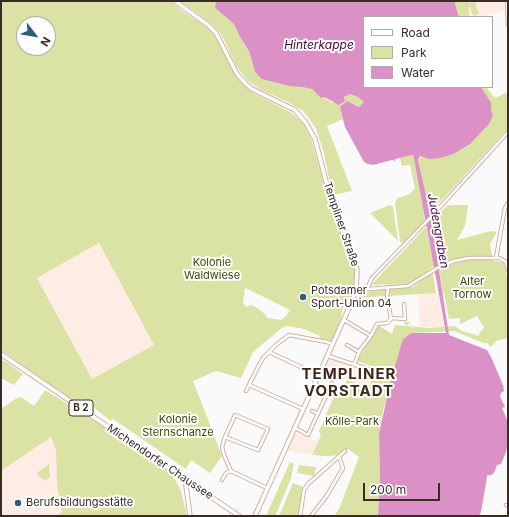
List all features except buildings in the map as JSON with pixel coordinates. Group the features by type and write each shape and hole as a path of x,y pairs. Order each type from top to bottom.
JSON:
{"street":[{"name":"Templiner Straße","path":"174,1 203,21 216,33 234,68 246,84 252,89 295,110 306,123 315,139 337,219 355,262 357,279 356,290 255,516"},
{"path":"506,1 508,25"},
{"path":"367,289 372,278 430,218 508,132"},
{"path":"496,258 505,208 508,203"},
{"path":"356,290 408,286 439,266 469,258 496,258 505,261 508,270"},
{"path":"354,365 377,324 387,323 391,318 387,295 388,288"},
{"path":"391,318 405,319 404,304"},
{"path":"343,320 371,336"},
{"path":"246,391 258,367 269,352 289,335 332,344"},
{"path":"347,345 360,352"},
{"path":"269,352 318,375"},
{"name":"Michendorfer Chaussee","path":"1,354 239,516"},
{"path":"327,356 374,371"},
{"path":"294,428 308,434 332,383"},
{"path":"314,384 328,391"},
{"path":"249,385 303,409"},
{"path":"312,411 318,414"},
{"path":"225,436 258,450 268,429 235,415 225,436 222,449 231,471 268,488"},
{"path":"300,516 304,490 308,484 345,451"},
{"path":"311,516 326,497 343,468 339,457"},
{"path":"222,480 226,473 231,471"},
{"path":"185,478 190,516"},
{"path":"186,493 188,488 197,486"}],"shaded area":[{"path":"469,1 504,1 505,10 484,16 469,16"},
{"path":"99,243 154,345 92,379 37,278"},
{"path":"438,293 444,327 420,327 418,294"},
{"path":"329,358 373,372 368,386 322,371"},
{"path":"295,432 317,442 312,455 287,450"},
{"path":"51,437 56,450 57,485 62,512 61,514 57,516 2,516 1,471"}],"green space":[{"path":"1,1 171,1 182,11 208,28 220,43 231,68 241,82 253,93 292,113 303,123 311,138 327,195 347,253 350,255 354,266 356,273 354,290 350,299 342,309 341,319 331,342 326,339 319,339 320,336 304,329 288,326 283,327 253,352 241,378 216,371 193,381 222,456 210,473 191,460 186,469 113,419 111,421 84,400 70,399 1,350","holes":["99,243 154,345 92,379 37,278","245,288 290,310 281,320 267,318 265,314 256,307 251,305 246,307 243,303"]},
{"path":"179,1 216,1 215,8 234,24 249,51 255,72 273,82 312,89 321,97 332,103 350,94 359,97 365,102 359,107 352,103 340,107 343,119 327,126 352,191 332,195 324,153 316,129 303,111 288,102 261,90 248,81 236,66 221,34 214,26"},
{"path":"455,1 469,1 469,3 475,2 479,14 473,16 469,4 469,16 459,16"},
{"path":"482,88 487,88 495,98 508,92 508,128 430,213 418,160 486,95"},
{"path":"413,155 419,176 425,221 404,242 400,242 395,202 398,198 410,194 415,188 410,165 402,166 400,158"},
{"path":"390,205 393,207 398,241 370,213"},
{"path":"448,205 468,205 465,226 457,240 491,231 497,232 490,244 492,256 463,257 439,265 431,222"},
{"path":"426,227 434,266 414,281 406,284 371,285"},
{"name":"Kölle-Park","path":"472,259 491,260 504,263 508,282 508,338 496,341 491,347 487,343 454,331 412,333 383,410 379,433 380,483 378,516 334,516 339,509 359,457 348,449 341,455 312,455 321,435 319,431 323,422 326,420 325,417 335,394 337,395 339,391 341,392 347,380 369,387 376,368 357,361 378,325 392,334 395,325 429,328 455,326 462,331 479,336 480,332 484,328 477,316 460,324 460,318 449,319 439,269"},
{"name":"Alter Tornow","path":"431,273 433,274 436,293 389,296 388,289 413,287"},
{"path":"386,289 386,296 356,298 371,291"},
{"path":"403,322 410,322 407,326"},
{"path":"1,360 23,374 14,385 1,378"},
{"path":"45,390 102,426 172,474 181,491 187,516 57,516 62,512 57,485 56,450 51,437 1,471 1,409 15,399 21,397 34,406"},
{"path":"290,462 294,464 291,478 275,516 266,516"},
{"path":"49,464 50,477 45,481 40,478 37,473"},
{"path":"299,465 316,467 314,476 297,473"},
{"path":"293,483 304,487 298,516 279,516"}],"water":[{"name":"Hinterkappe","path":"216,1 455,1 459,16 363,16 363,88 482,88 491,103 493,115 489,124 470,144 453,154 441,158 429,159 420,156 418,160 430,213 449,335 487,350 503,385 504,391 500,396 505,407 502,408 507,420 508,442 501,464 497,465 492,475 487,475 479,516 378,516 380,483 379,433 392,376 403,339 412,333 446,333 413,155 395,159 395,161 392,160 373,165 364,162 345,127 340,107 347,101 359,107 364,102 358,97 350,94 344,97 345,101 339,105 324,97 321,98 312,89 289,86 262,79 255,72 249,51 234,24 215,8"}],"place":[{"name":"Potsdamer Sport-Union 04","path":"303,297"},
{"name":"Berufsbildungsstätte","path":"18,503"}],"district":[{"name":"TEMPLINER VORSTADT","path":"349,382"}],"water label":[{"name":"Judengraben","path":"438,231"}],"park label":[{"name":"Kolonie Waldwiese","path":"212,269"},
{"name":"Kolonie Sternschanze","path":"178,426"}]}
